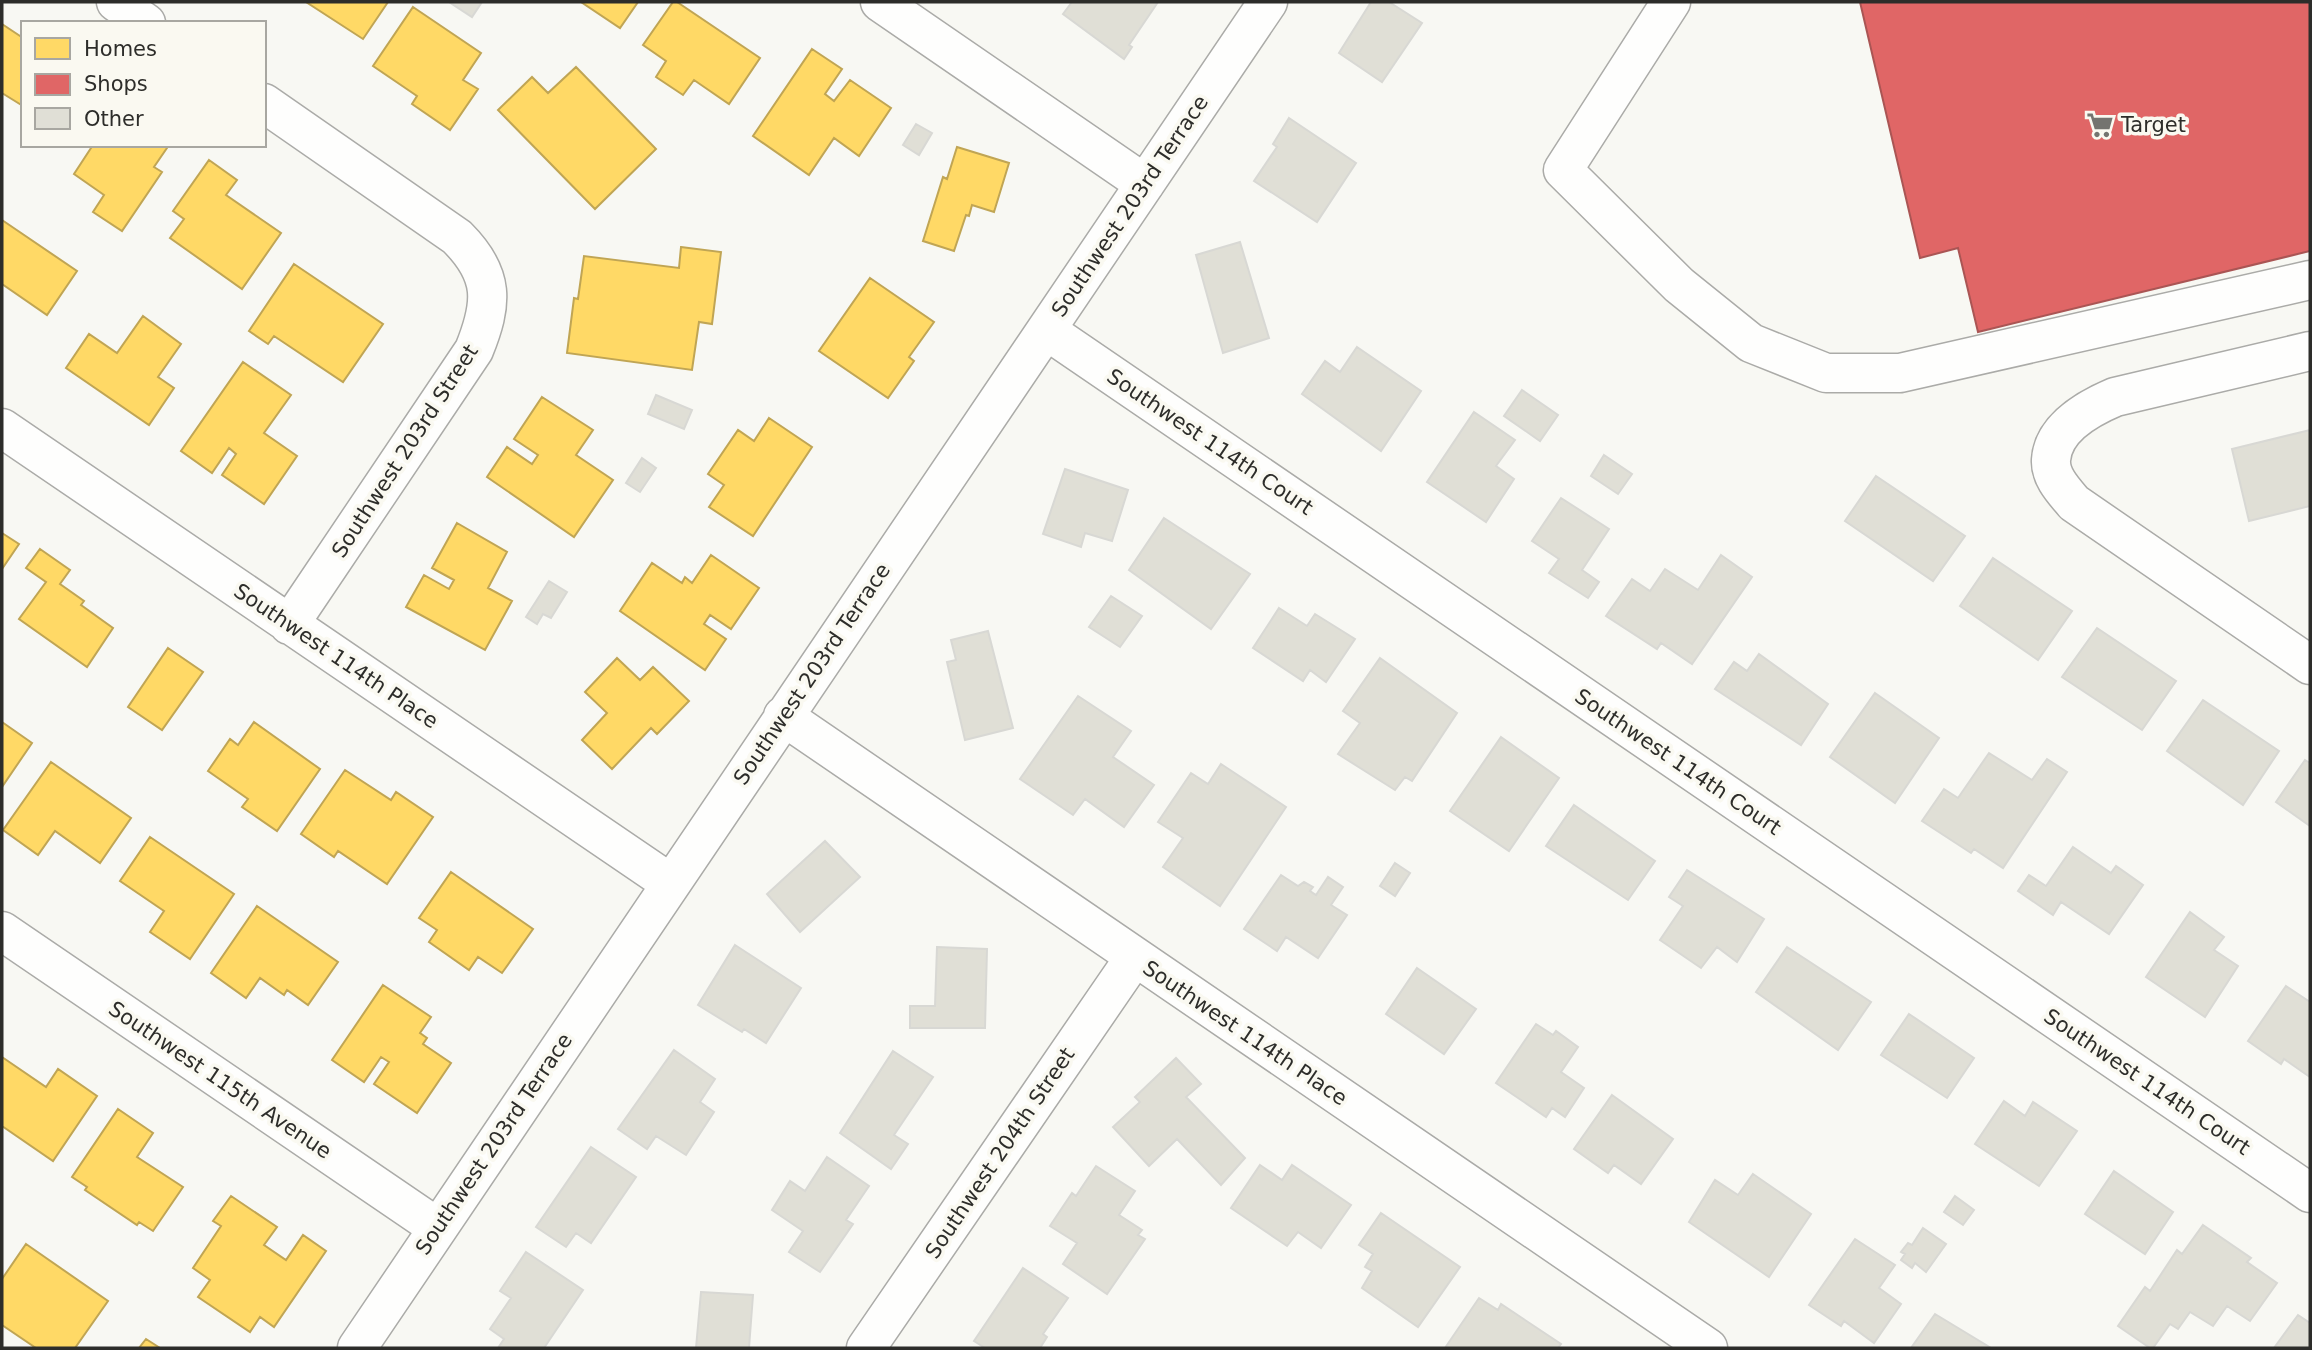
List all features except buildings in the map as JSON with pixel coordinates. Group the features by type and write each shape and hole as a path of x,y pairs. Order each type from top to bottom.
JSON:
{"street":[{"path":"116,2 143,21"},
{"path":"880,2 1145,184"},
{"name":"Southwest 203rd Terrace","path":"357,1348 1268,2"},
{"path":"1671,2 1563,170 1679,285 1751,343 1826,373 1900,373 2310,280"},
{"name":"Southwest 203rd Street","path":"266,104 457,237 481,266 487,282 488,299 486,316 474,350 289,625"},
{"name":"Southwest 114th Court","path":"1046,331 2310,1193"},
{"path":"2310,351 2105,401 2076,418 2056,444 2051,460 2057,480 2074,503 2310,665"},
{"name":"Southwest 114th Place","path":"2,428 670,883"},
{"name":"Southwest 114th Place","path":"783,716 1708,1348"},
{"name":"Southwest 115th Avenue","path":"2,932 438,1228"},
{"name":"Southwest 204th Street","path":"866,1348 1135,958"}],"place":[{"name":"Target","path":"2100,125"}]}
